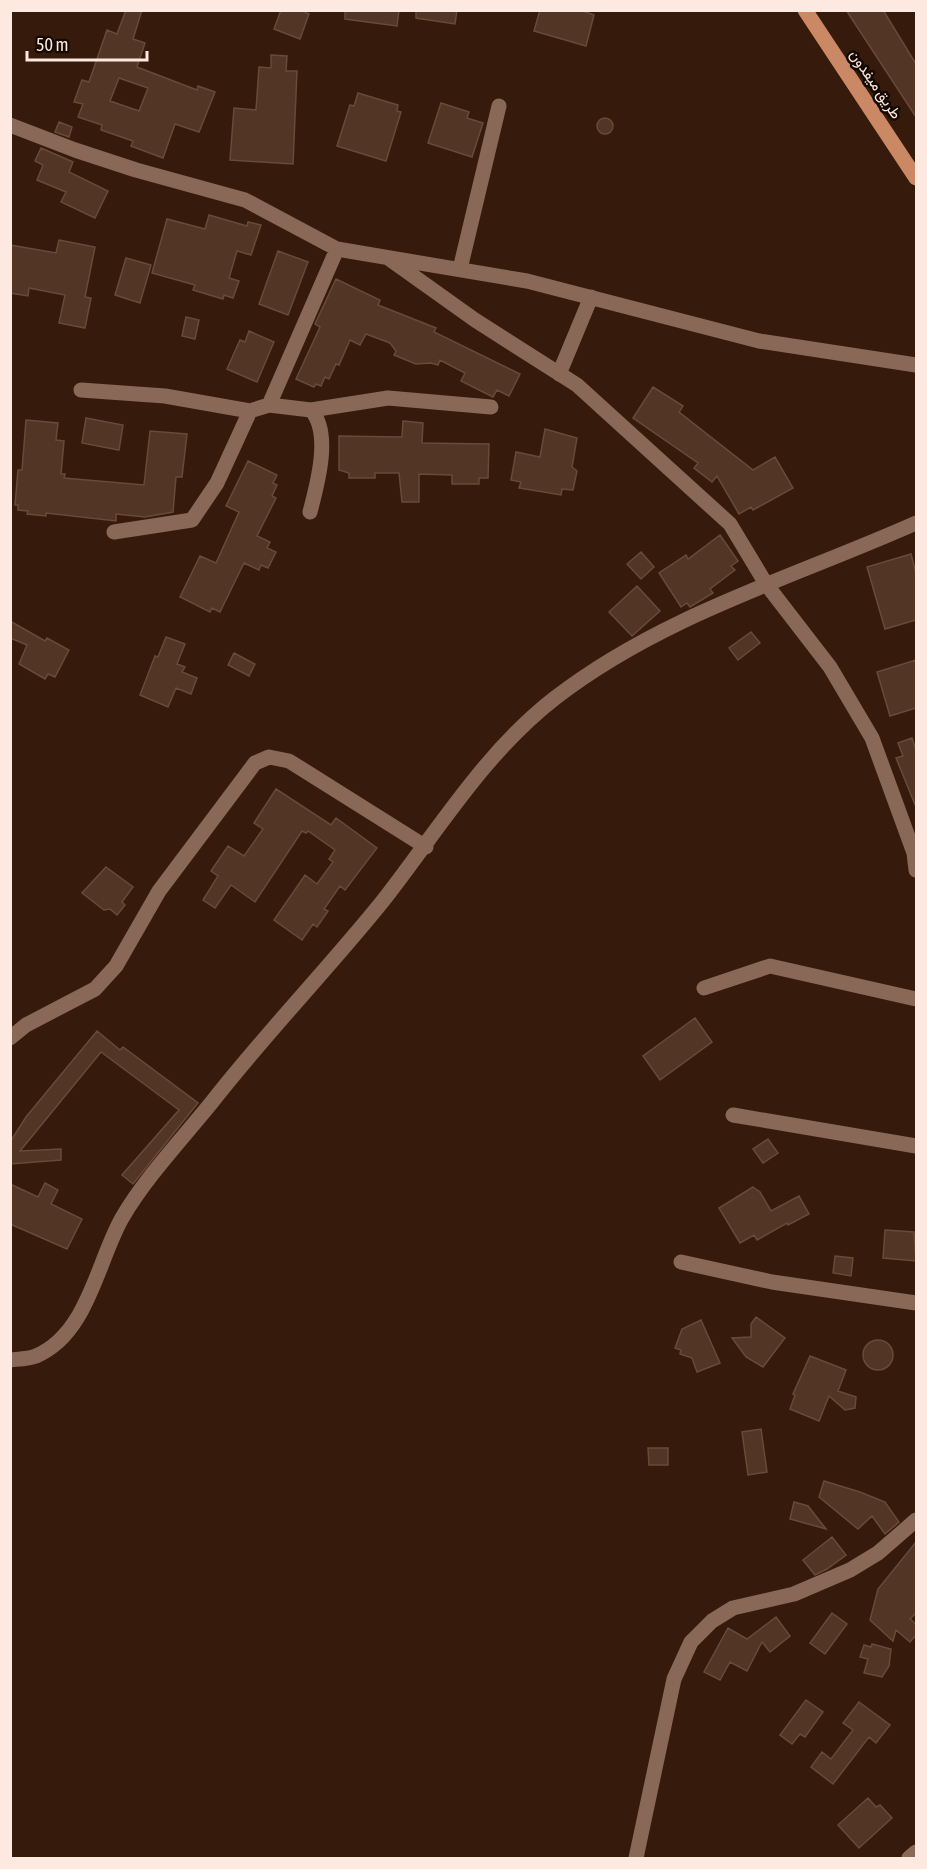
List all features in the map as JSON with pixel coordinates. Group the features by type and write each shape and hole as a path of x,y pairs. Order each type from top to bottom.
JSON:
{"main road":[{"name":"طريق ميفدون","path":"805,10 916,178"}],"street":[{"path":"460,269 499,106"},
{"path":"10,125 136,170 245,200 337,249 384,255 527,281 759,341 916,365"},
{"path":"269,405 337,249"},
{"path":"384,255 475,320 577,385 730,524 766,584 830,666 872,738 914,853 916,870"},
{"path":"559,374 591,297"},
{"path":"81,390 165,396 250,411 269,405 311,410 388,399 491,407"},
{"path":"310,512 321,464 321,433 318,417 311,410"},
{"path":"114,532 192,520 217,483 250,411"},
{"path":"10,1360 34,1357 54,1346 77,1318 122,1218 140,1192 222,1089 339,955 426,847 458,800 502,746 554,699 610,660 696,614 766,584 861,548 916,523"},
{"path":"10,1038 26,1024 94,989 116,966 159,891 255,763 269,757 289,761 426,847"},
{"path":"704,988 758,968 770,966 916,999"},
{"path":"733,1115 916,1146"},
{"path":"681,1262 772,1282 916,1303"},
{"path":"636,1858 674,1679 692,1642 712,1621 733,1608 794,1594 850,1570 878,1553 916,1520"},
{"path":"909,1858 916,1852"}],"building":[{"path":"126,10 142,10 133,39 145,43 137,67 197,90 198,86 215,92 199,132 175,124 163,158 131,146 133,141 101,130 102,125 78,117 83,104 74,102 82,80 89,82 107,30 117,34","holes":["119,78 148,88 139,111 110,101"]},
{"path":"281,10 300,10 309,14 300,39 274,29"},
{"path":"345,10 399,10 397,26 345,19"},
{"path":"416,10 457,10 455,24 416,18"},
{"path":"540,10 580,10 594,15 586,46 534,31"},
{"path":"846,10 883,10 916,64 916,117"},
{"path":"271,55 287,56 286,71 297,71 293,164 230,160 234,108 256,110 259,67 271,68"},
{"path":"358,93 398,105 397,111 401,112 386,161 337,146 350,105 354,106"},
{"path":"441,103 469,112 467,118 483,123 472,157 428,143"},
{"path":"602,118 608,118 613,126 611,132 602,134 597,129 597,123"},
{"path":"59,122 72,127 69,137 55,132"},
{"path":"41,148 73,162 69,172 108,191 95,218 61,202 66,192 37,180 43,165 35,161"},
{"path":"209,215 247,226 248,222 261,225 251,255 237,251 229,278 239,281 233,298 224,295 223,299 193,290 195,285 152,273 167,219 205,229"},
{"path":"59,240 95,247 85,297 91,298 85,328 59,323 65,295 29,288 28,296 10,293 10,245 56,253"},
{"path":"278,251 308,262 288,315 259,304"},
{"path":"126,258 151,265 140,303 115,295"},
{"path":"336,279 380,300 378,305 436,328 434,332 520,374 509,396 497,390 493,397 461,381 465,373 440,360 438,365 416,364 394,355 396,351 390,343 366,334 360,345 350,340 339,365 336,364 329,379 325,377 321,386 316,384 314,387 296,379 320,327 315,324"},
{"path":"186,317 199,320 195,339 182,336"},
{"path":"249,331 274,342 257,382 227,369 240,340 245,342"},
{"path":"653,387 683,406 679,412 753,470 775,457 793,488 753,510 751,507 739,514 717,476 712,482 694,468 698,463 633,418"},
{"path":"86,418 123,425 119,450 82,443"},
{"path":"26,420 58,423 56,440 64,441 61,474 65,474 64,478 144,485 150,431 187,434 182,477 176,477 173,512 145,517 116,514 116,521 46,513 46,516 27,514 28,511 18,510 18,505 15,505 18,470 22,470"},
{"path":"403,421 423,423 422,443 489,444 488,478 479,478 479,484 452,484 452,475 419,474 419,502 402,502 399,473 375,473 375,478 349,478 349,473 339,470 339,436 402,437"},
{"path":"545,429 577,438 572,467 577,471 573,490 562,489 561,495 519,488 521,482 511,480 516,452 540,457"},
{"path":"248,461 277,475 273,483 277,485 272,496 276,498 257,536 270,542 267,548 276,552 268,568 261,565 259,570 244,563 220,612 212,608 210,612 180,597 200,556 216,563 239,512 226,506"},
{"path":"720,535 738,561 731,566 735,570 710,589 713,593 690,607 687,603 681,607 659,573 686,555 688,559"},
{"path":"641,552 654,567 641,579 627,564"},
{"path":"911,554 916,573 916,620 885,629 867,567"},
{"path":"637,586 660,611 632,636 609,612"},
{"path":"10,621 45,641 47,638 69,650 55,677 48,674 45,679 19,664 27,645 10,638"},
{"path":"751,632 760,643 738,660 729,648"},
{"path":"166,637 185,644 177,664 185,667 182,672 197,678 191,694 176,688 168,707 140,695 155,656 158,657"},
{"path":"234,653 255,664 249,676 228,665"},
{"path":"916,660 916,708 890,716 877,672"},
{"path":"912,738 916,750 916,807 896,758 903,756 898,743"},
{"path":"276,789 331,825 336,818 377,848 345,890 340,886 324,909 328,911 317,927 313,924 302,940 274,920 305,875 317,884 333,862 329,859 335,850 308,831 306,833 302,831 255,902 231,885 215,908 203,900 218,876 211,871 228,846 244,856 263,829 254,823"},
{"path":"106,867 133,887 122,902 125,905 117,915 110,909 104,910 82,893"},
{"path":"695,1018 712,1042 660,1080 643,1056"},
{"path":"97,1031 120,1050 123,1047 198,1103 133,1184 122,1175 179,1110 101,1052 20,1151 61,1149 61,1160 10,1164 10,1142 26,1117"},
{"path":"768,1139 778,1153 763,1163 753,1149"},
{"path":"45,1183 58,1190 51,1204 82,1219 67,1249 10,1224 10,1184 38,1197"},
{"path":"753,1187 760,1192 771,1211 799,1196 809,1214 757,1240 754,1235 740,1243 719,1208"},
{"path":"885,1230 914,1232 916,1261 883,1258"},
{"path":"835,1256 853,1258 851,1276 833,1273"},
{"path":"756,1317 785,1338 763,1367 746,1357 732,1338 751,1337 751,1324"},
{"path":"701,1320 720,1363 697,1372 692,1358 680,1354 681,1350 675,1348 682,1329"},
{"path":"878,1340 889,1344 893,1355 889,1366 878,1370 867,1366 863,1355 867,1344"},
{"path":"810,1356 846,1370 838,1391 856,1397 855,1408 845,1410 829,1396 819,1421 790,1409 795,1395 793,1394"},
{"path":"761,1429 767,1472 748,1475 742,1432"},
{"path":"648,1448 668,1448 668,1465 649,1465"},
{"path":"824,1481 885,1502 899,1522 885,1534 872,1516 858,1529 819,1497"},
{"path":"794,1502 808,1506 826,1529 790,1519"},
{"path":"832,1537 846,1555 815,1575 803,1560"},
{"path":"916,1542 916,1613 910,1619 916,1624 916,1635 910,1642 896,1630 893,1641 870,1620 878,1589"},
{"path":"832,1613 847,1624 825,1654 810,1643"},
{"path":"776,1617 790,1636 770,1652 762,1642 747,1671 730,1662 720,1680 704,1672 728,1628 747,1639"},
{"path":"872,1644 891,1649 889,1666 882,1677 864,1673 868,1659 860,1657 864,1645 871,1647"},
{"path":"806,1700 823,1712 805,1737 800,1734 792,1744 780,1735"},
{"path":"859,1702 890,1725 876,1743 869,1737 833,1784 811,1767 822,1752 831,1759 853,1730 843,1723"},
{"path":"868,1798 876,1807 880,1805 892,1818 859,1848 838,1825"}]}
